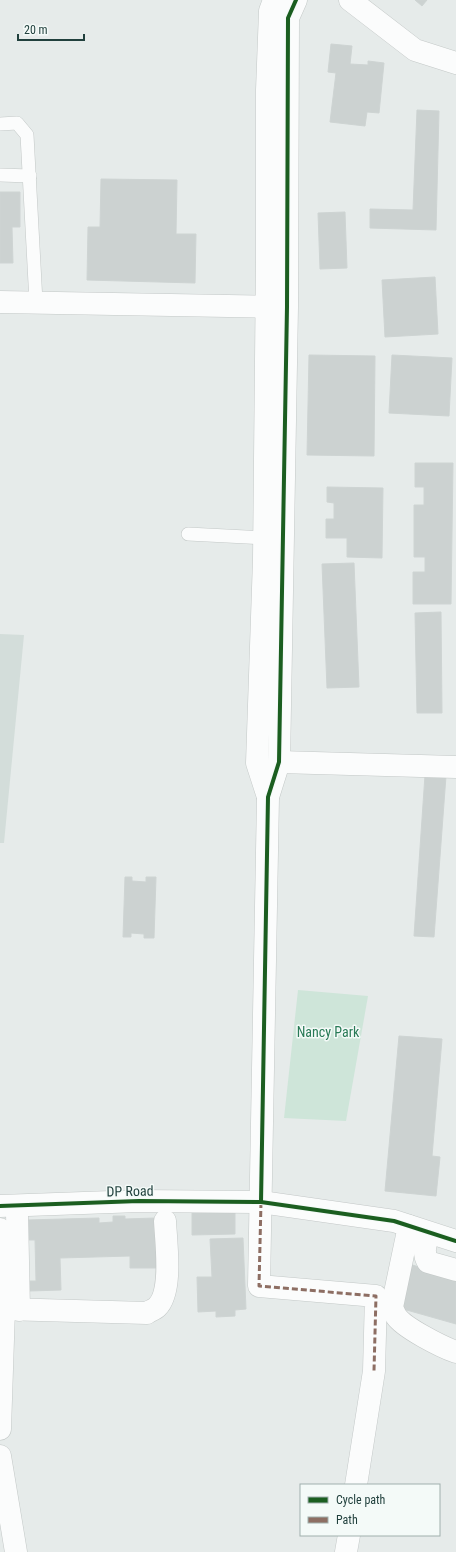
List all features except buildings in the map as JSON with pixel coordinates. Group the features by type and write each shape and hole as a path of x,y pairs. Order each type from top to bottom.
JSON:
{"street":[{"path":"274,0 270,11 267,90 277,307 279,762 268,797 259,1286 376,1296 374,1370 356,1484"},
{"path":"268,797 256,763 264,538 277,307 288,18 296,0"},
{"path":"350,0 415,50 456,63"},
{"path":"0,302 277,307"},
{"path":"279,762 456,767"},
{"name":"DP Road","path":"14,1210 139,1201 261,1202 394,1221 456,1241"},
{"path":"11,1310 147,1314 158,1306 163,1298 167,1282 159,1213 90,1205"},
{"path":"0,1429 11,1310 14,1210"},
{"path":"0,1229 11,1310"},
{"path":"419,1229 424,1256 428,1262 456,1270"},
{"path":"419,1229 392,1306 394,1312 401,1321 447,1349 456,1352"},
{"path":"0,1456 16,1552"},
{"path":"346,1552 349,1536"}],"lane":[{"path":"0,124 17,123 27,135 36,302"},
{"path":"0,174 30,176"},
{"path":"188,534 264,538"}],"shaded area":[{"path":"0,634 24,635 4,843 0,843"}],"green space":[{"name":"Nancy Park","path":"298,990 368,996 346,1121 284,1118"}],"marked path":[{"path":"261,1202 259,1286 376,1296 374,1371"}],"cycle path":[{"path":"261,1202 268,797 279,762 287,307 288,18 296,0"},
{"path":"0,1206 139,1201 261,1202 394,1221 456,1241"}]}
